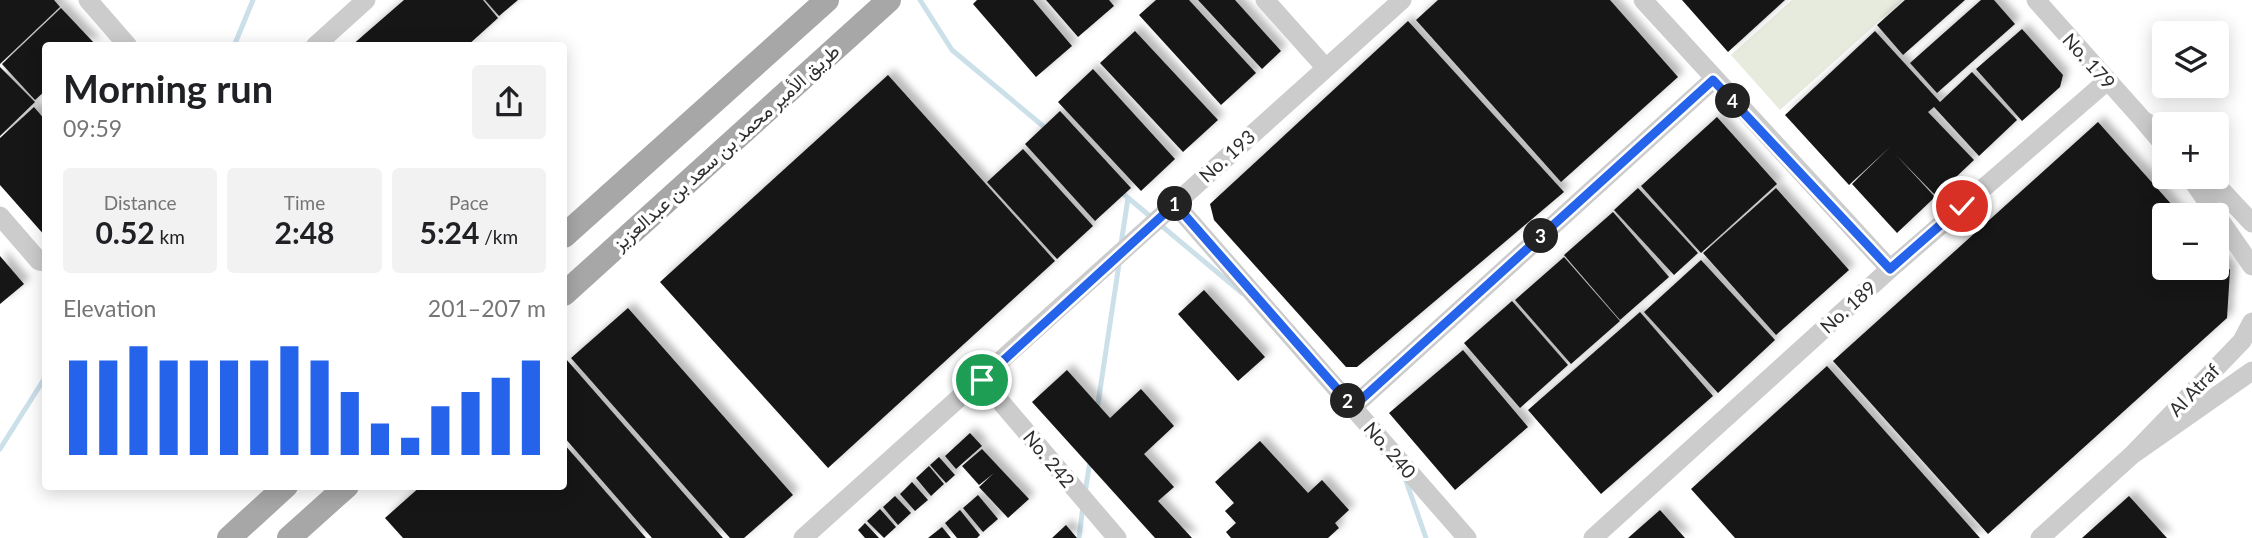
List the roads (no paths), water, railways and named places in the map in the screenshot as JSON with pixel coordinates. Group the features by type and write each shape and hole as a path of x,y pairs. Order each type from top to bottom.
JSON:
{"main road":[{"path":"567,233 827,0"},
{"name":"طريق الأمير محمد بن سعد بن عبدالعزيز","path":"567,291 889,0"},
{"path":"229,538 282,490"},
{"path":"289,538 343,490"}],"street":[{"path":"88,0 125,42"},
{"path":"319,42 366,0"},
{"path":"1265,0 1325,67"},
{"name":"No. 193","path":"803,538 1402,0"},
{"path":"1643,0 1713,80 1890,269"},
{"name":"No. 179","path":"2036,0 2143,120"},
{"path":"1353,407 1713,80"},
{"name":"No. 189","path":"1593,538 1890,269 2107,81"},
{"path":"2143,120 2152,126"},
{"path":"2143,120 2152,131"},
{"path":"2198,189 2252,266"},
{"path":"2220,189 2252,223"},
{"name":"No. 240","path":"1175,204 1466,538"},
{"path":"0,216 42,261"},
{"name":"Al Atraf","path":"2040,538 2132,456 2242,341 2252,322"},
{"name":"Al Atraf","path":"2132,456 2252,371"},
{"name":"No. 242","path":"982,380 1117,538"}],"waterway":[{"path":"236,42 253,0"},
{"path":"920,0 952,50 1049,131"},
{"path":"1121,192 1242,293"},
{"path":"1121,244 1128,198"},
{"path":"1097,410 1119,264"},
{"path":"0,449 42,382"},
{"path":"1085,493 1090,461"},
{"path":"1405,478 1426,538"},
{"path":"1079,538 1083,506"}]}
